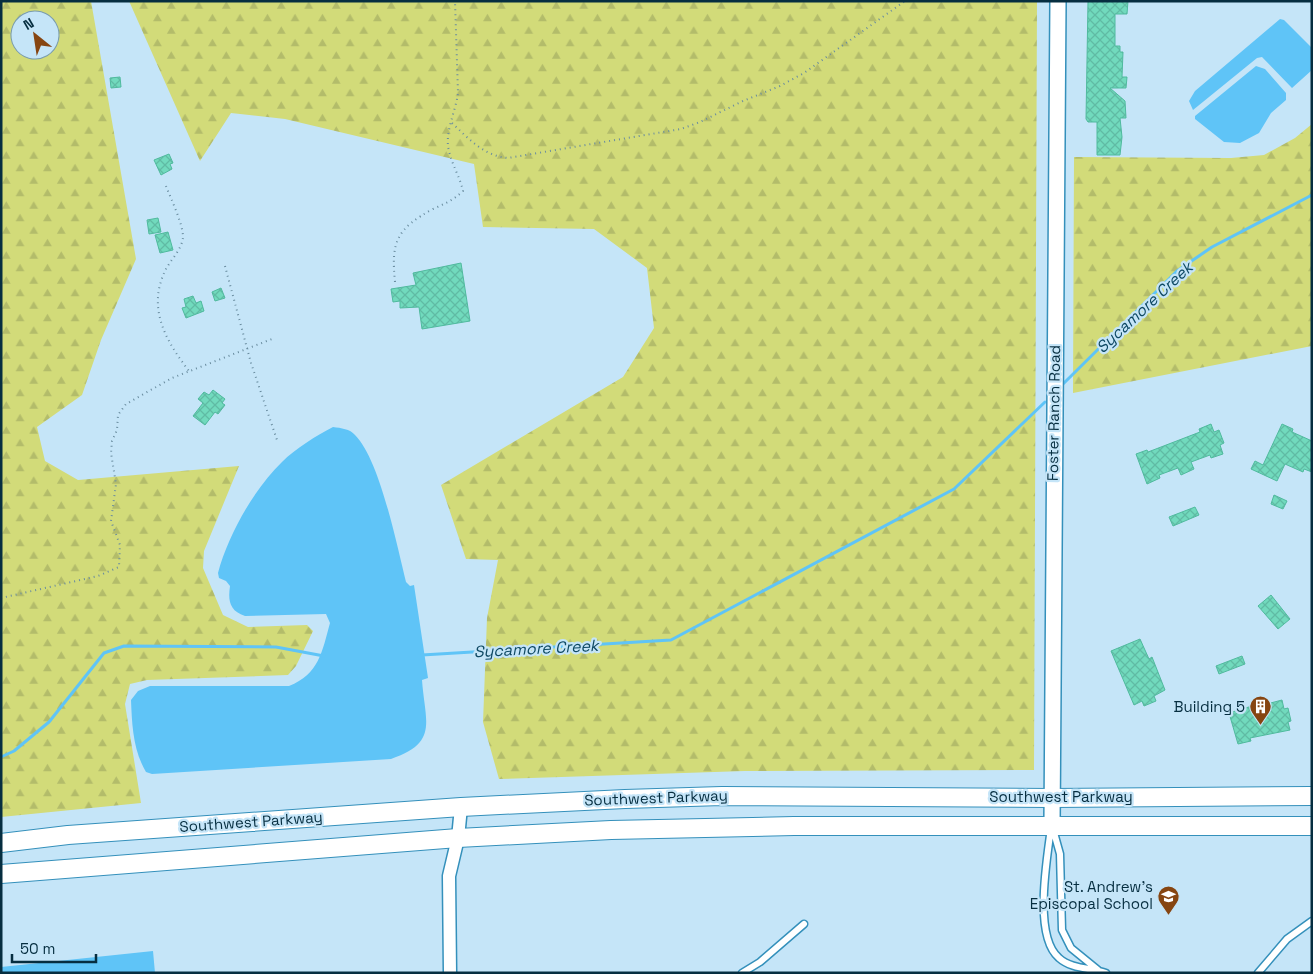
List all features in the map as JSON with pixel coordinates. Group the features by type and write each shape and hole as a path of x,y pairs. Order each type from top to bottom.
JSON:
{"main road":[{"name":"Southwest Parkway","path":"1,843 68,835 462,807 722,796 1052,798 1312,796"},
{"name":"Southwest Parkway","path":"1,874 458,838 611,830 774,826 1312,826"}],"street":[{"name":"Foster Ranch Road","path":"1052,825 1058,1"},
{"path":"450,973 449,876 458,838 462,807"}],"lane":[{"path":"1052,825 1060,854 1062,930 1071,948 1102,972"},
{"path":"1052,825 1043,896 1043,918 1047,936 1058,958 1074,966 1102,972"},
{"path":"1258,973 1287,940 1312,921"},
{"path":"742,973 760,962 804,924"}],"path":[{"path":"395,282 393,256 396,244 403,230 431,210 455,199 463,191 448,150 448,137 458,93 455,1"},
{"path":"452,123 474,143 494,156 508,158 681,128 780,86 804,73 905,1"},
{"path":"166,186 183,236 180,247 165,271 157,297 159,319 163,332 189,371"},
{"path":"226,266 247,350 277,440"},
{"path":"1,598 98,576 119,567 120,545 111,521 116,484 110,453 112,441 117,430 118,415 126,404 172,378 272,339"}],"green space":[{"path":"1,1 91,1 136,259 101,340 82,395 37,427 45,461 78,480 239,466 204,551 203,568 223,615 248,627 307,625 313,631 296,666 288,675 147,680 130,684 125,704 141,803 1,817"},
{"path":"129,1 1037,1 1034,770 745,771 499,779 483,722 487,618 498,560 466,559 441,485 623,377 654,328 647,268 594,229 483,227 474,164 285,119 231,113 200,161"},
{"path":"1312,124 1312,346 1073,393 1074,157 1231,158 1264,155 1295,138"}],"water":[{"path":"1280,19 1284,20 1312,48 1312,70 1292,88 1262,57 1257,58 1193,110 1189,101 1195,91"},
{"path":"1256,66 1265,69 1286,93 1286,100 1271,113 1259,133 1240,143 1224,142 1195,119 1195,116"},
{"path":"333,427 351,431 364,447 387,504 406,582 410,586 414,585 428,678 422,680 426,719 426,729 423,738 417,746 391,759 152,774 146,772 138,755 133,728 131,700 138,691 150,686 289,686 307,675 318,661 330,623 326,614 245,616 233,608 229,596 230,586 226,581 219,578 218,573 222,558 235,528 262,485 293,452"},
{"path":"153,951 155,973 1,973 1,967"}],"building":[{"path":"1088,1 1128,1 1127,14 1115,14 1115,46 1120,46 1120,52 1123,52 1122,77 1127,77 1126,88 1110,88 1125,101 1126,118 1120,118 1122,137 1120,155 1097,155 1097,122 1088,122 1086,119"},
{"path":"120,77 121,87 111,88 110,78"},
{"path":"169,154 173,163 170,164 172,169 161,175 154,160"},
{"path":"158,218 161,232 149,234 147,220"},
{"path":"168,232 173,250 160,253 155,235"},
{"path":"461,263 470,321 422,329 419,307 400,308 400,301 393,302 391,289 416,285 413,273"},
{"path":"221,288 225,298 215,301 212,292"},
{"path":"193,296 196,303 201,301 204,311 186,318 182,308 186,307 184,299"},
{"path":"213,390 225,399 222,403 225,405 218,414 215,412 205,425 193,416 203,403 198,399 204,392 209,395"},
{"path":"1211,424 1214,432 1219,430 1224,443 1220,445 1223,454 1211,458 1210,455 1191,462 1194,469 1181,475 1178,468 1159,475 1160,478 1147,484 1136,454 1147,450 1148,452 1200,432 1199,429"},
{"path":"1282,424 1293,429 1292,432 1312,441 1312,472 1304,469 1303,472 1285,464 1277,481 1251,469 1255,461 1263,465"},
{"path":"1274,495 1287,501 1283,509 1271,504"},
{"path":"1195,507 1199,515 1173,526 1169,517"},
{"path":"1271,595 1290,619 1278,629 1258,606"},
{"path":"1140,639 1149,659 1152,657 1165,690 1154,696 1156,701 1144,706 1142,701 1134,705 1111,651"},
{"path":"1242,656 1245,664 1219,674 1216,666"},
{"name":"Building 5","path":"1282,700 1284,709 1288,708 1291,721 1288,722 1290,730 1250,738 1251,741 1238,744 1229,713 1262,703 1263,705"}],"waterway":[{"name":"Sycamore Creek","path":"1062,385 1177,271 1212,247 1312,195"},
{"name":"Sycamore Creek","path":"422,655 671,640 954,489 1045,402"},
{"name":"Sycamore Creek","path":"1,757 14,751 49,722 104,653 124,646 276,647 324,656"}],"place":[{"name":"Building 5","path":"1261,726"},
{"name":"St. Andrew's Episcopal School","path":"1169,915"}]}
